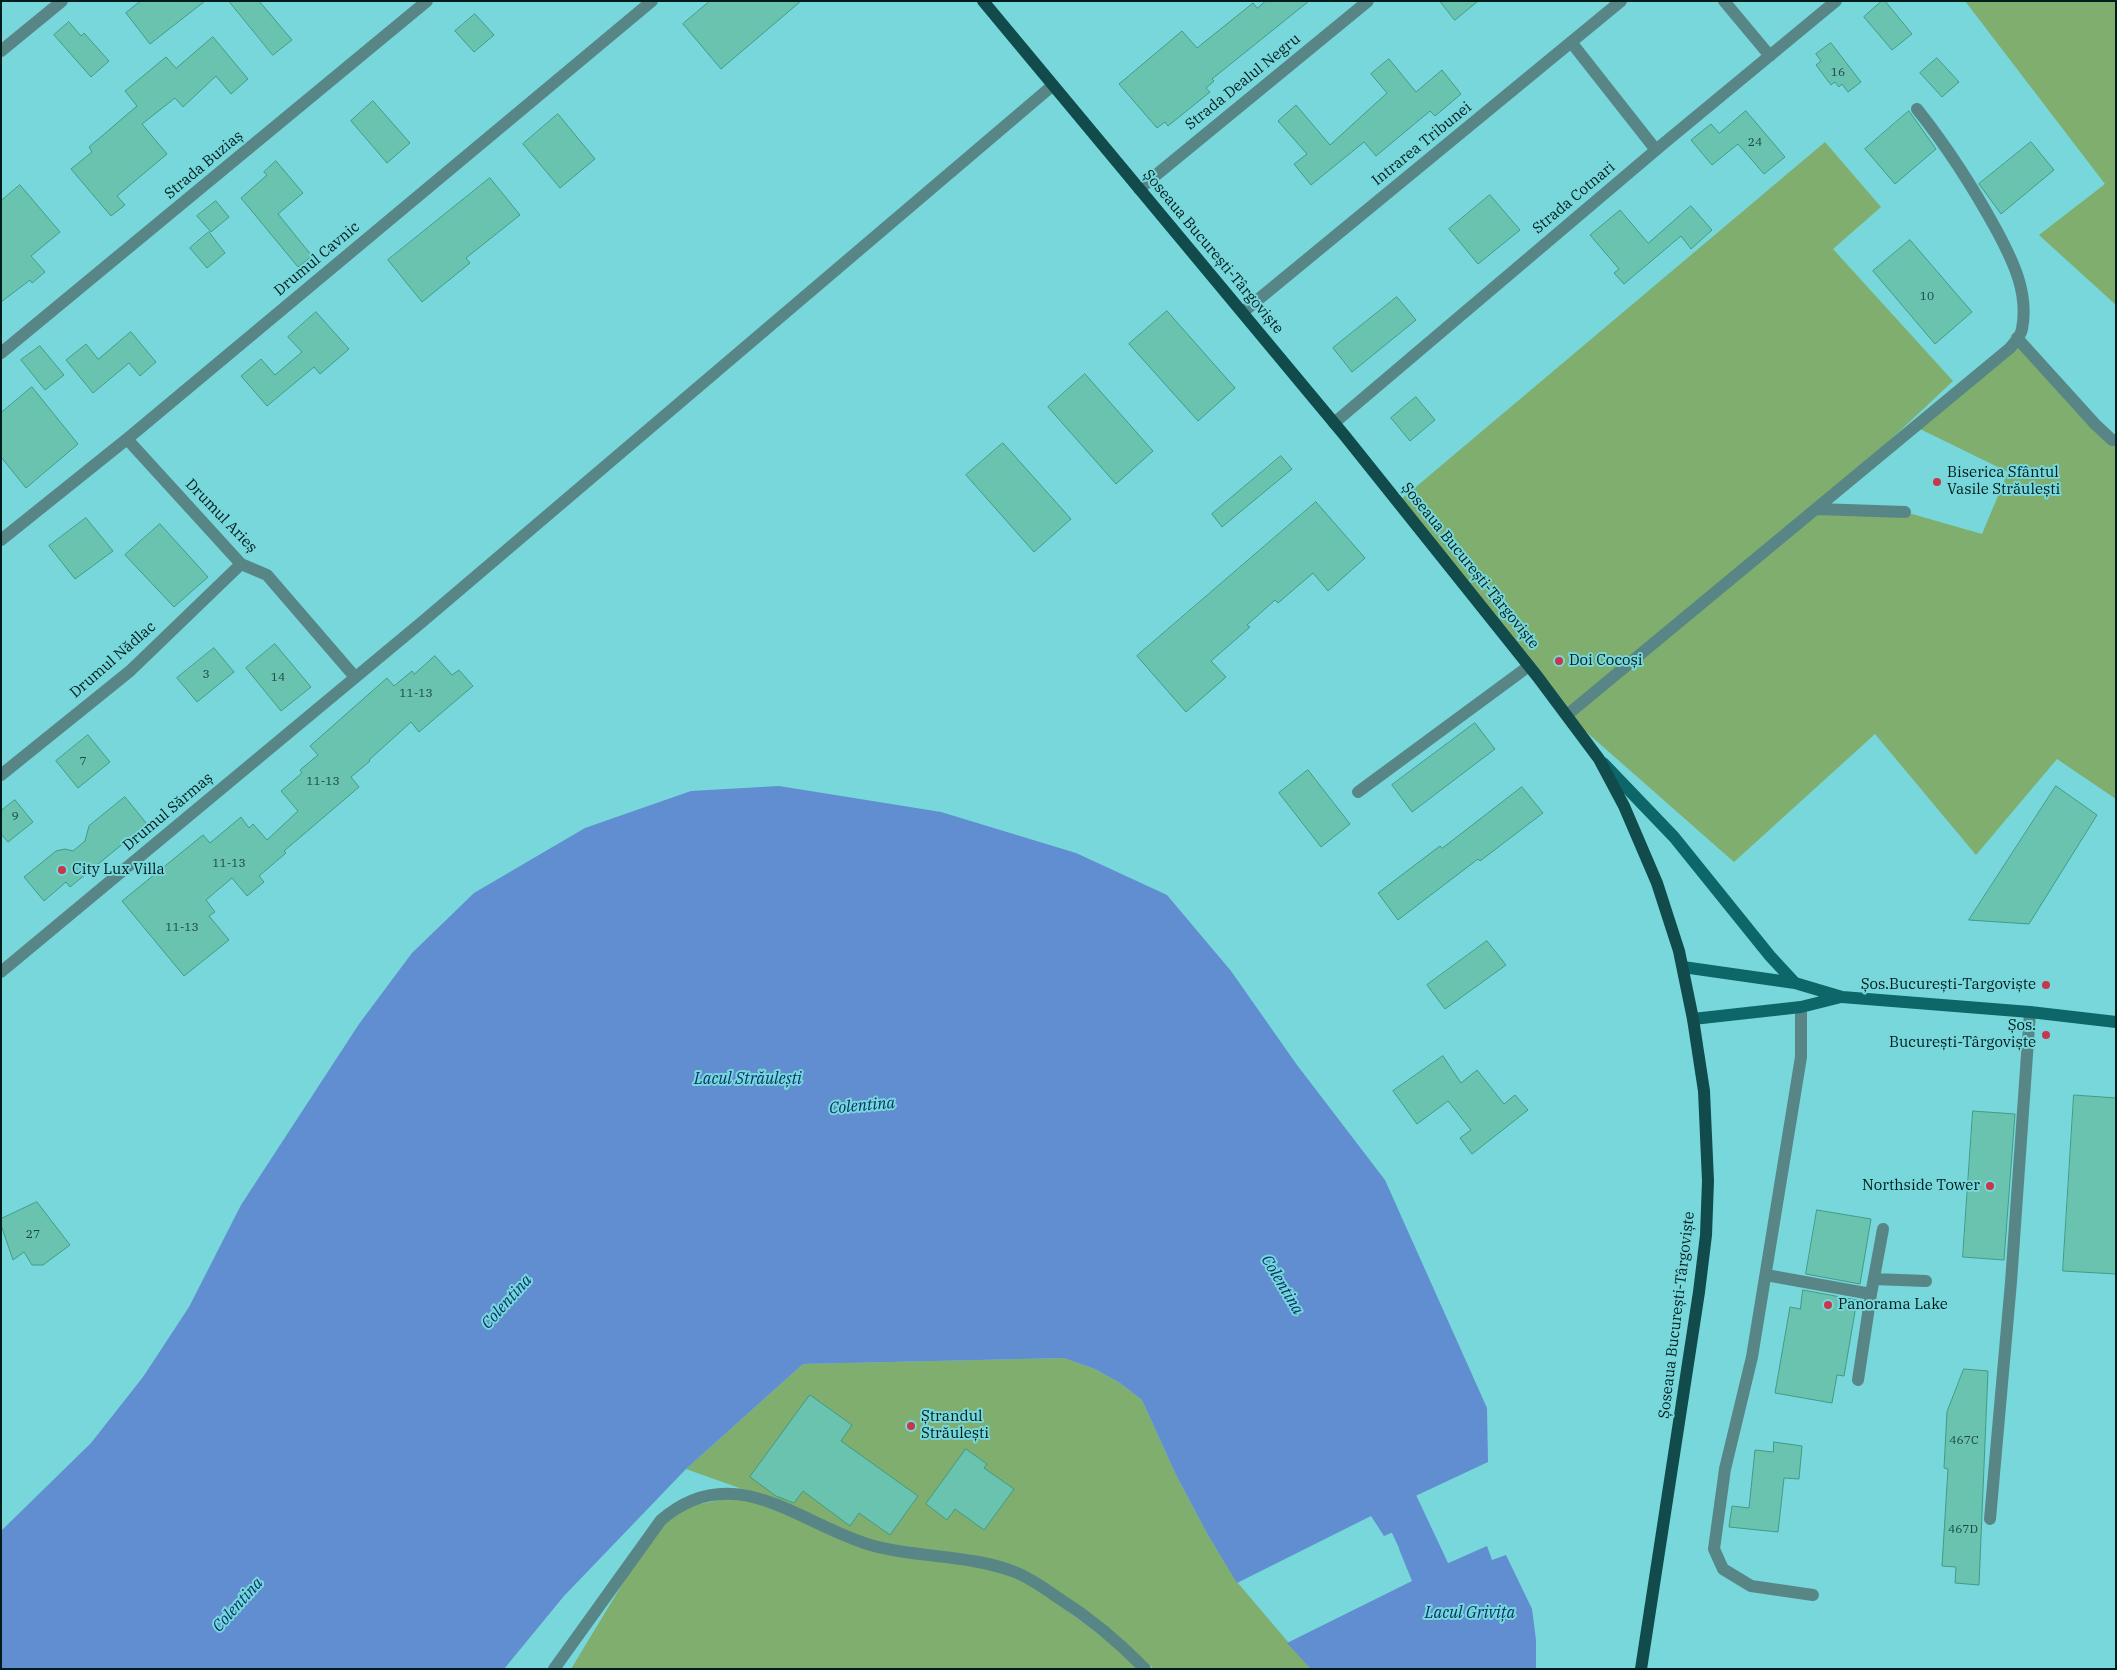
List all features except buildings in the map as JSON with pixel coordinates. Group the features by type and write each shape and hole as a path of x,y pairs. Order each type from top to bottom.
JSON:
{"main road":[{"name":"Șoseaua București-Târgoviște","path":"983,1 1052,86 1244,312 1567,715 1599,759 1624,806 1657,883 1683,967 1693,1018 1704,1091 1708,1181 1706,1235 1682,1408 1641,1669"},
{"path":"1599,759 1674,837 1770,956 1795,983"},
{"path":"1683,967 1795,983 1842,997 2030,1012 2116,1022"},
{"path":"1693,1018 1801,1007 1842,997"}],"street":[{"path":"1,52 62,1"},
{"name":"Strada Buziaș","path":"1,353 427,1"},
{"name":"Drumul Cavnic","path":"1,540 127,439 652,1"},
{"name":"Strada Dealul Negru","path":"1140,189 1368,1"},
{"path":"1724,1 1770,56"},
{"name":"Strada Cotnari","path":"1334,423 1656,150 1836,1"},
{"name":"Intrarea Tribunei","path":"1244,312 1619,2"},
{"path":"1571,42 1656,150"},
{"name":"Drumul Sărmaș","path":"1,972 422,622 1052,86"},
{"path":"1567,715 2010,348 2022,331 2021,284 2011,257 1958,164 1917,109"},
{"path":"2017,338 2094,424 2112,440 2116,440"},
{"name":"Drumul Arieș","path":"127,439 241,564 267,575 355,677"},
{"path":"1817,509 1905,512"},
{"name":"Drumul Nădlac","path":"1,775 130,670 241,564"},
{"path":"1358,792 1529,666"},
{"path":"1801,1007 1801,1057 1766,1276 1752,1357 1725,1469 1714,1549 1723,1569 1751,1586 1813,1595"},
{"path":"1990,1519 2011,1282 2030,1012"},
{"path":"1858,1380 1883,1229"},
{"path":"1766,1276 1871,1294"},
{"path":"1874,1279 1926,1281"},
{"path":"554,1669 661,1520 673,1510 691,1500 727,1494 747,1494 770,1501 854,1539 873,1545 897,1551 990,1565 1016,1572 1037,1583 1094,1621 1145,1669"}],"green space":[{"path":"1965,1 2116,1 2116,305 2039,235 2105,184"},
{"path":"1825,142 1881,207 1833,249 1953,381 1818,508 1905,512 1982,534 2008,472 1916,427 2017,338 2116,444 2116,799 2057,759 1976,855 1875,734 1734,862 1567,715 1398,502"},
{"path":"1064,1358 1095,1369 1120,1383 1142,1400 1177,1477 1208,1535 1237,1582 1311,1669 1154,1669 1118,1637 1039,1580 850,1535 745,1490 686,1469 803,1364"},
{"path":"747,1494 854,1539 1016,1572 1145,1669 571,1669 661,1520 673,1510"}],"water":[{"name":"Lacul Străulești","path":"779,786 941,812 1076,853 1167,895 1231,971 1297,1065 1385,1180 1487,1408 1488,1462 1409,1499 1417,1522 1384,1536 1371,1516 1237,1583 1208,1535 1177,1477 1142,1400 1120,1383 1095,1369 1064,1358 803,1364 686,1469 564,1596 504,1669 1,1669 1,1531 91,1443 143,1377 189,1307 241,1205 359,1024 412,953 474,893 585,828 691,791"},
{"name":"Lacul Grivița","path":"1431,1535 1444,1565 1487,1546 1492,1560 1506,1555 1532,1609 1536,1640 1536,1669 1311,1669 1287,1643 1412,1581 1399,1549"}],"waterway":[{"name":"Colentina","path":"1388,1480 1477,1669"}],"place":[{"name":"Biserica Sfântul Vasile Străulești","path":"1937,482"},
{"name":"Doi Cocoși","path":"1559,661"},
{"name":"City Lux Villa","path":"62,870"},
{"name":"Șos.București-Targoviște","path":"2046,985"},
{"name":"Șos. București-Târgoviște","path":"2046,1035"},
{"name":"Northside Tower","path":"1990,1186"},
{"name":"Panorama Lake","path":"1828,1305"},
{"name":"Ștrandul Străulești","path":"911,1426"}]}
